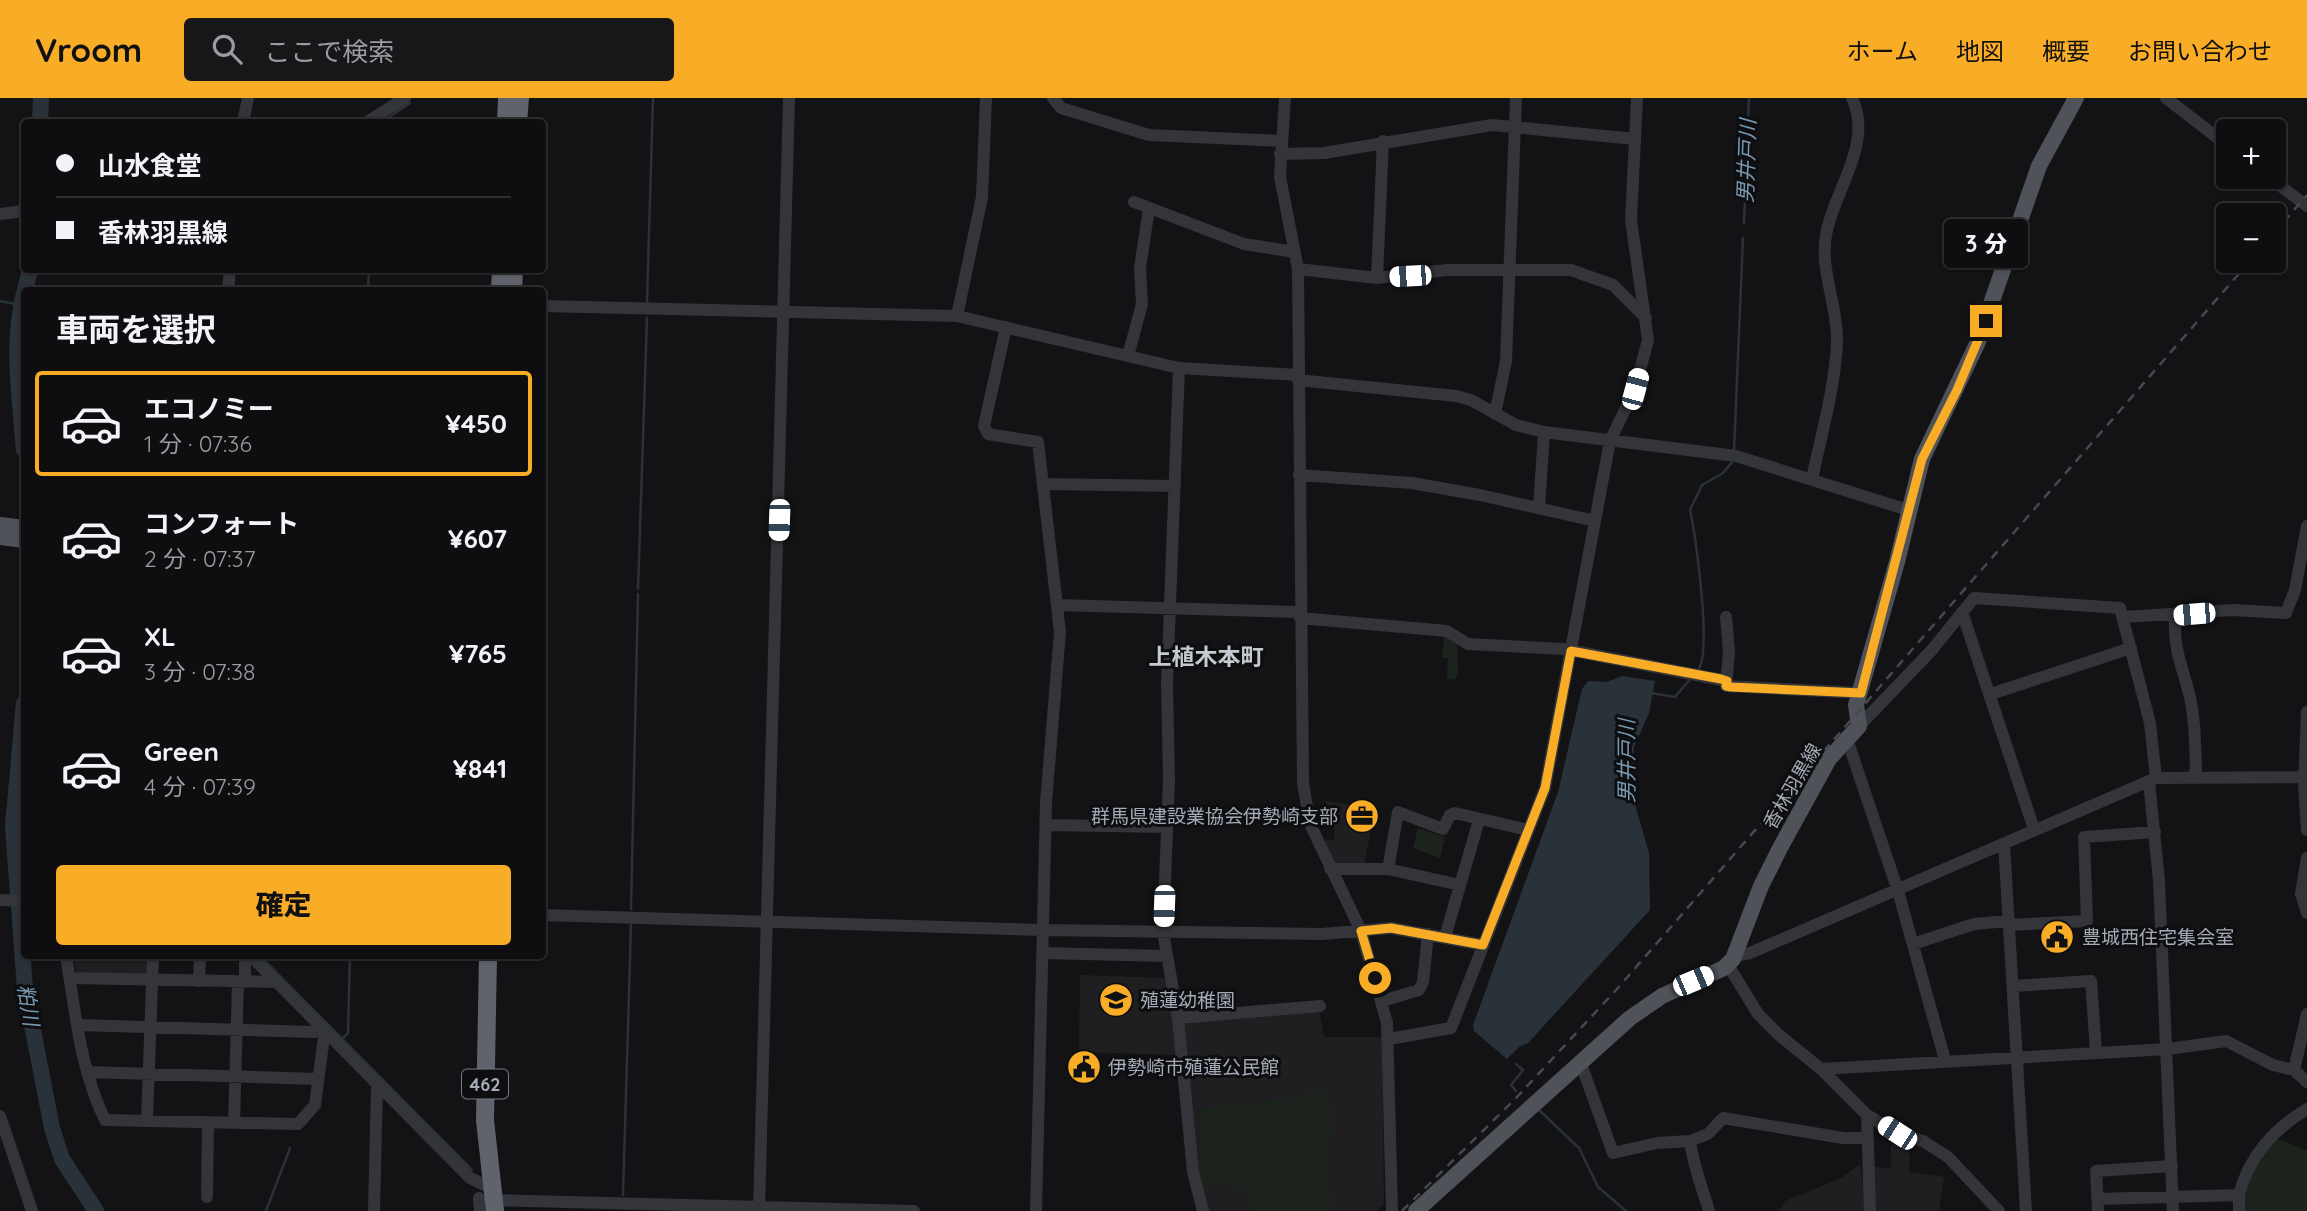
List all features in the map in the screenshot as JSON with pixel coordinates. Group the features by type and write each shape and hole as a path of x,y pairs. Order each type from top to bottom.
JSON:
{"highway":[{"path":"506,119 507,98"},
{"path":"518,119 520,98"},
{"name":"462","path":"488,959 485,1094 488,1202"}],"main road":[{"path":"1859,726 1855,708 1897,562 1922,459 1957,390 1995,298 2039,166 2076,98"},
{"path":"0,525 21,528"},
{"path":"0,537 21,540"},
{"name":"香林羽黒線","path":"1732,960 1760,886 1775,857 1829,759 1859,726"},
{"path":"1416,1211 1640,1010 1732,960"}],"street":[{"path":"244,119 248,98"},
{"path":"372,119 405,98"},
{"path":"759,1209 789,98"},
{"path":"957,316 982,197 986,98"},
{"path":"1053,98 1061,108 1149,135 1324,153 1382,141 1492,125 1635,139"},
{"path":"1285,98 1281,148 1282,188 1298,270 1303,783 1310,824 1361,931 1382,1001 1389,1039 1389,1210"},
{"path":"1494,414 1506,361 1516,98"},
{"path":"1389,1039 1451,1028 1545,788 1610,441 1635,389 1648,340 1631,220 1637,98"},
{"path":"1812,479 1830,391 1837,340 1825,264 1825,242 1844,175 1857,153 1858,111 1852,98"},
{"path":"2166,98 2216,137"},
{"path":"1377,278 1382,141"},
{"path":"2284,189 2307,206"},
{"path":"1134,202 1244,244 1295,252"},
{"path":"1128,356 1142,304 1140,268 1149,208"},
{"path":"0,214 21,211"},
{"path":"1298,270 1377,278 1447,270 1571,270 1613,285 1646,319"},
{"path":"546,306 957,316 1179,368 1298,377 1455,396 1471,400 1516,425 1544,432 1736,456 1908,510"},
{"path":"1006,327 984,426 988,434 1038,442 1060,632 1046,825 1036,1211"},
{"path":"1179,368 1172,609 1167,684 1167,827 1163,932 1178,1018 1193,1172 1203,1211"},
{"path":"1539,508 1544,432"},
{"path":"1299,475 1412,484 1595,521"},
{"path":"1043,484 1175,486"},
{"path":"2123,617 2233,610 2286,613 2301,592 2307,526"},
{"path":"1859,726 1931,651 1974,598 2120,608 2150,723 2168,1049 2173,1211"},
{"path":"1057,605 1300,615 1447,631 1468,644 1571,651 1727,681"},
{"path":"1962,612 2034,829"},
{"path":"2175,615 2176,656 2187,685 2194,726 2194,775"},
{"path":"1726,617 1726,686 1861,693"},
{"path":"1991,694 2131,648"},
{"path":"2307,712 2307,830"},
{"path":"1847,739 1898,891 1945,1060"},
{"path":"1999,1211 1948,1157 1923,1141 1897,1133 1867,1115 1821,1069 1779,1035 1758,1014 1732,960 2152,780 2194,775 2306,777"},
{"path":"1388,869 1398,812 1443,828 1450,815 1455,813 1528,830"},
{"path":"1445,937 1479,820"},
{"path":"1046,825 1167,827"},
{"path":"1913,944 1974,924 2087,920 2084,837 2155,832"},
{"path":"2004,844 2026,1211"},
{"path":"2307,858 2301,894 2307,910"},
{"path":"1330,869 1388,869 1460,885"},
{"path":"0,900 21,901"},
{"path":"546,915 1163,932 1322,934 1391,928 1483,945"},
{"path":"1382,1001 1419,990 1423,982 1428,934"},
{"path":"1042,953 1167,956"},
{"path":"67,959 88,1072 105,1120 302,1123 315,1105 325,1029"},
{"path":"147,1121 153,959"},
{"path":"199,981 200,959"},
{"path":"234,1123 236,1030 244,959"},
{"path":"253,959 470,1178 488,1202 914,1211"},
{"path":"70,978 277,982"},
{"path":"2013,986 2091,981 2096,1051"},
{"path":"1178,1018 1321,1006"},
{"path":"2294,1070 2305,1032 2307,1014"},
{"path":"77,1025 314,1032 325,1029"},
{"path":"1821,1069 2096,1051 2168,1049 2226,1041 2273,1065 2294,1070 2307,1082"},
{"path":"1581,1064 1613,1153 1657,1143 1690,1141 1708,1134 1723,1118 1843,1138 1867,1138"},
{"path":"88,1072 318,1079"},
{"path":"374,1211 377,1084"},
{"path":"2239,1211 2239,1195 2243,1181 2267,1139 2307,1109"},
{"path":"0,1115 3,1132 32,1211"},
{"path":"1867,1115 1870,1211"},
{"path":"207,1197 208,1122"},
{"path":"1690,1141 1694,1169 1701,1180 1709,1211"},
{"path":"2172,1166 2096,1171 2098,1205 2173,1196 2239,1195"}],"shaded area":[{"path":"1444,634 1457,641 1458,671 1455,680 1447,678 1448,658 1442,658"},
{"path":"1326,801 1375,809 1364,867 1335,867 1323,841 1335,840 1333,812 1326,811"},
{"path":"1418,828 1445,837 1440,858 1413,848"},
{"path":"73,959 149,959 149,972 143,976 80,974 75,969"},
{"path":"1080,975 1167,978 1179,1055 1079,1052"},
{"path":"1319,1010 1324,1037 1382,1037 1384,1204 1376,1211 1207,1211 1197,1173 1183,1022"},
{"path":"1330,1089 1334,1140 1329,1141 1332,1211 1252,1211 1245,1188 1203,1185 1198,1110 1239,1101 1244,1104 1302,1097 1304,1093"},
{"path":"1903,1138 1910,1140 1909,1172 1944,1177 1939,1211 1874,1211 1872,1166 1891,1169 1891,1144"},
{"path":"2275,1138 2307,1150 2307,1211 2243,1211 2253,1172"},
{"path":"1860,1164 1867,1211 1779,1211 1785,1201 1841,1178"}],"water":[{"path":"1622,676 1655,681 1649,713 1634,747 1632,794 1649,853 1650,910 1528,1043 1519,1047 1507,1059 1474,1031 1473,1025 1558,792 1582,689 1588,681 1607,682"}],"waterway":[{"name":"粕川","path":"40,119 41,98"},
{"path":"647,302 653,98"},
{"name":"男井戸川","path":"1744,223 1749,98"},
{"path":"386,119 410,103"},
{"name":"男井戸川","path":"1734,450 1743,238"},
{"name":"粕川","path":"26,287 29,273"},
{"path":"368,287 369,273"},
{"path":"0,301 21,305"},
{"name":"粕川","path":"21,308 17,352 21,415"},
{"path":"638,589 647,318"},
{"name":"男井戸川","path":"1698,670 1704,641 1703,619 1690,510 1702,485 1723,473 1733,461"},
{"path":"631,909 638,594"},
{"name":"男井戸川","path":"1651,693 1675,697 1691,678"},
{"name":"粕川","path":"21,737 13,826 21,935"},
{"path":"623,1195 631,925"},
{"name":"粕川","path":"23,959 25,989 52,1128 62,1159 96,1211"},
{"path":"263,959 472,1170"},
{"path":"343,1038 348,1033 350,959"},
{"name":"男井戸川","path":"1516,1064 1523,1070 1511,1085 1516,1091"},
{"name":"男井戸川","path":"1540,1111 1579,1148 1598,1187 1626,1211"},
{"path":"266,1211 290,1148"}],"railway":[{"path":"2286,219 2307,195"},
{"path":"1402,1211 1517,1097 1617,989 2240,273"}],"place":[{"name":"群馬県建設業協会伊勢崎支部","path":"1362,816"},
{"name":"豊城西住宅集会室","path":"2057,937"},
{"name":"殖蓮幼稚園","path":"1116,1000"},
{"name":"伊勢崎市殖蓮公民館","path":"1084,1067"}],"district":[{"name":"上植木本町","path":"1206,656"}],"route":[{"path":"1375,978 1361,931 1391,928 1483,945 1545,788 1571,651 1721,679 1727,681 1726,686 1731,687 1861,693 1922,459 1957,390 1986,321"}]}
